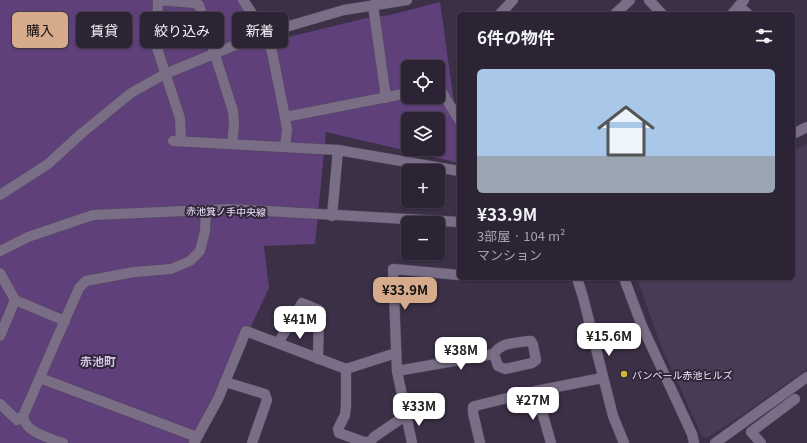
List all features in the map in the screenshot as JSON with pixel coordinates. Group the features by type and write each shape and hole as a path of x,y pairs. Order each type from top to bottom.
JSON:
{"street":[{"path":"232,144 234,125 233,111 199,6 194,3 158,0 157,48 180,118 177,141 338,150 457,171"},
{"path":"243,0 251,12"},
{"path":"288,26 344,10 403,0"},
{"path":"617,12 630,0"},
{"path":"649,0 660,12"},
{"path":"373,5 386,98"},
{"path":"0,195 48,164 82,133 131,93 165,74 232,47"},
{"path":"271,48 285,117 285,148"},
{"path":"285,117 401,95"},
{"path":"445,97 457,117"},
{"path":"795,133 807,127"},
{"path":"332,216 338,150"},
{"name":"赤池箕ノ手中央線","path":"0,251 28,237 92,215 230,209 457,222"},
{"path":"0,404 17,420 23,416 79,288 86,281 134,272 171,269 190,261 200,251 205,231 206,210"},
{"path":"412,443 405,416 397,370 393,269 457,275"},
{"path":"0,273 15,300 65,321"},
{"path":"578,280 602,378 616,426 624,443"},
{"path":"625,280 642,326 692,434 694,443"},
{"path":"0,336 15,300"},
{"path":"278,343 302,303 319,310 318,359"},
{"path":"40,378 195,440 218,399 246,330 346,369 396,353"},
{"path":"397,370 494,354"},
{"path":"346,369 346,406 345,415 338,429 339,433 364,442 370,442 374,437 405,416"},
{"path":"715,443 807,377"},
{"path":"480,443 473,407 536,391 602,378"},
{"path":"225,382 265,394 267,400 252,443"},
{"path":"536,391 551,443"},
{"path":"761,443 751,432 795,399"},
{"path":"23,416 27,427 61,443"}],"shaded area":[{"path":"0,0 241,0 252,12 232,12 232,48 288,48 288,37 366,18 390,15 440,2 457,125 457,163 429,156 445,156 445,112 401,112 401,149 326,132 315,244 264,246 269,288 225,382 190,443 0,443"},
{"path":"807,144 807,369 741,416 707,438 702,436 661,346 638,280 795,280 795,149"}],"place":[{"name":"バンベール赤池ヒルズ","path":"624,374"}],"district":[{"name":"赤池町","path":"98,360"}]}
